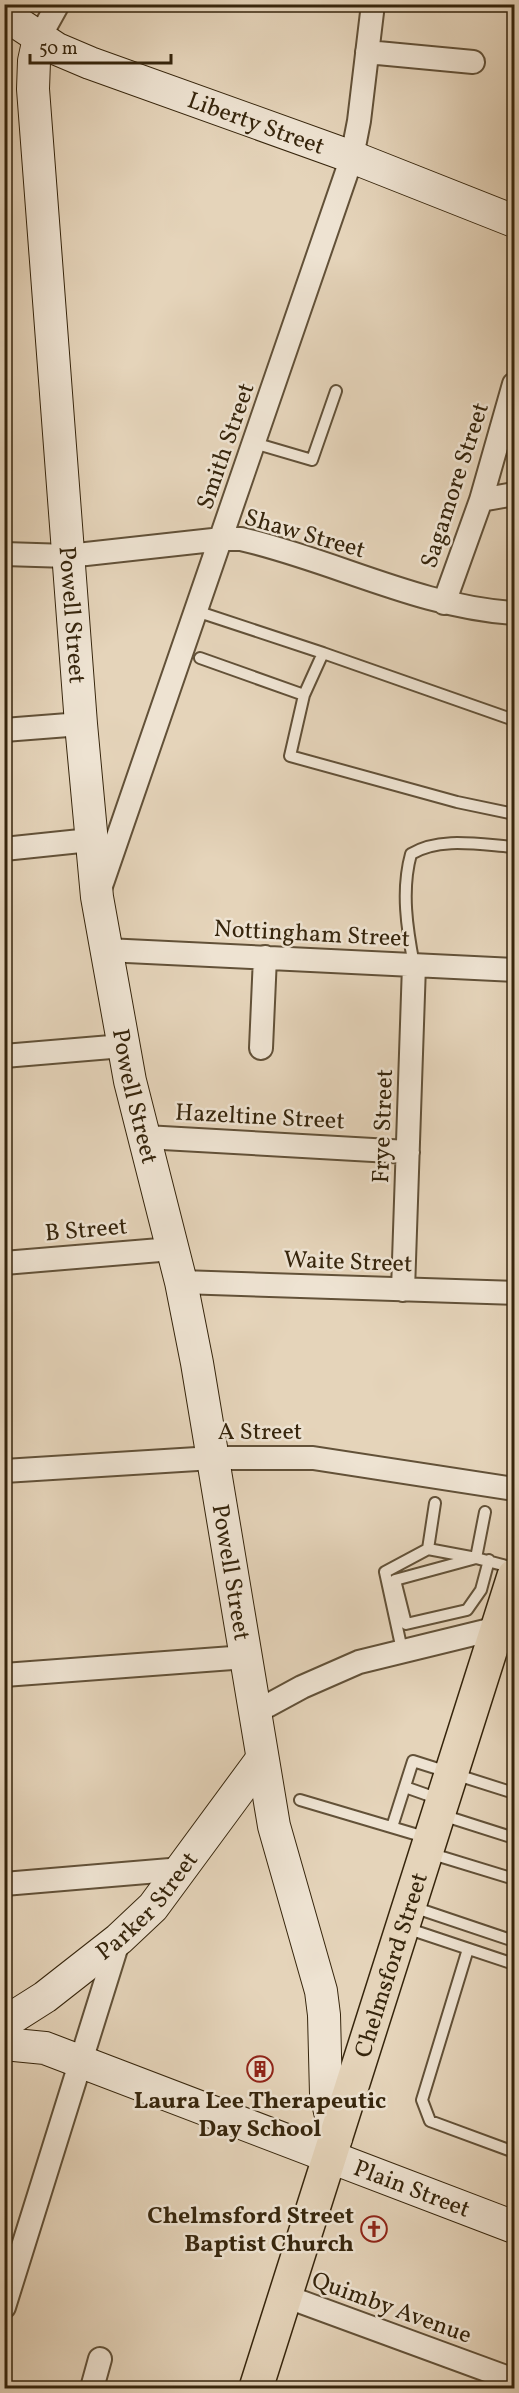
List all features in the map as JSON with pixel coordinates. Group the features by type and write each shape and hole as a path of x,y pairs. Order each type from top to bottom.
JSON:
{"main road":[{"name":"Chelmsford Street","path":"256,2388 438,1816 502,1630 502,1568"}],"street":[{"path":"39,38 58,4"},
{"name":"Smith Street","path":"97,897 352,157 373,4"},
{"name":"Liberty Street","path":"4,14 39,38 90,63 513,217"},
{"name":"Powell Street","path":"39,38 34,61 33,89 90,840 97,897 123,1046 181,1282 213,1458 262,1759 281,1854 321,1991 326,2094 333,2148"},
{"path":"367,52 473,62"},
{"name":"Sagamore Street","path":"444,603 481,500 514,384"},
{"path":"481,500 514,494"},
{"name":"Shaw Street","path":"4,554 68,556 222,539 256,543 444,603 514,613"},
{"path":"4,730 81,724"},
{"path":"4,849 90,840"},
{"name":"Nottingham Street","path":"106,950 514,970"},
{"path":"261,1048 265,957"},
{"name":"Frye Street","path":"403,1290 414,965"},
{"path":"4,1056 123,1046"},
{"name":"Hazeltine Street","path":"145,1137 408,1152"},
{"name":"B Street","path":"4,1263 172,1249"},
{"name":"Waite Street","path":"181,1282 514,1293"},
{"name":"A Street","path":"4,1471 213,1458 313,1458 514,1489"},
{"path":"255,1713 302,1687 359,1662 402,1650 502,1630"},
{"path":"4,1675 246,1657"},
{"name":"Parker Street","path":"4,2023 45,1996 119,1939 153,1907 262,1759"},
{"path":"4,1884 182,1869"},
{"path":"4,2307 119,1939"},
{"name":"Plain Street","path":"4,2043 45,2048 333,2148 514,2228"},
{"name":"Quimby Avenue","path":"285,2296 514,2380"},
{"path":"92,2388 100,2359"}],"lane":[{"path":"254,443 312,460 336,391"},
{"path":"196,611 514,720"},
{"path":"323,653 304,694 290,756 457,802 514,814"},
{"path":"200,658 304,694"},
{"path":"414,965 406,922 408,864 411,854 421,848 444,844 514,847"},
{"path":"428,1550 435,1503"},
{"path":"476,1558 485,1512"},
{"path":"402,1650 385,1572 428,1550 476,1558 502,1568 514,1568"},
{"path":"476,1558 395,1580 406,1624 467,1610 481,1590 502,1568"},
{"path":"392,1827 413,1761 438,1816 514,1838"},
{"path":"405,1787 514,1879"},
{"path":"300,1800 392,1827 514,1793"},
{"path":"406,1917 514,1941"},
{"path":"406,1917 468,1949 514,1964"},
{"path":"468,1949 422,2100 430,2121 514,2152"}],"place":[{"name":"Laura Lee Therapeutic Day School","path":"260,2069"},
{"name":"Chelmsford Street Baptist Church","path":"374,2229"}]}
